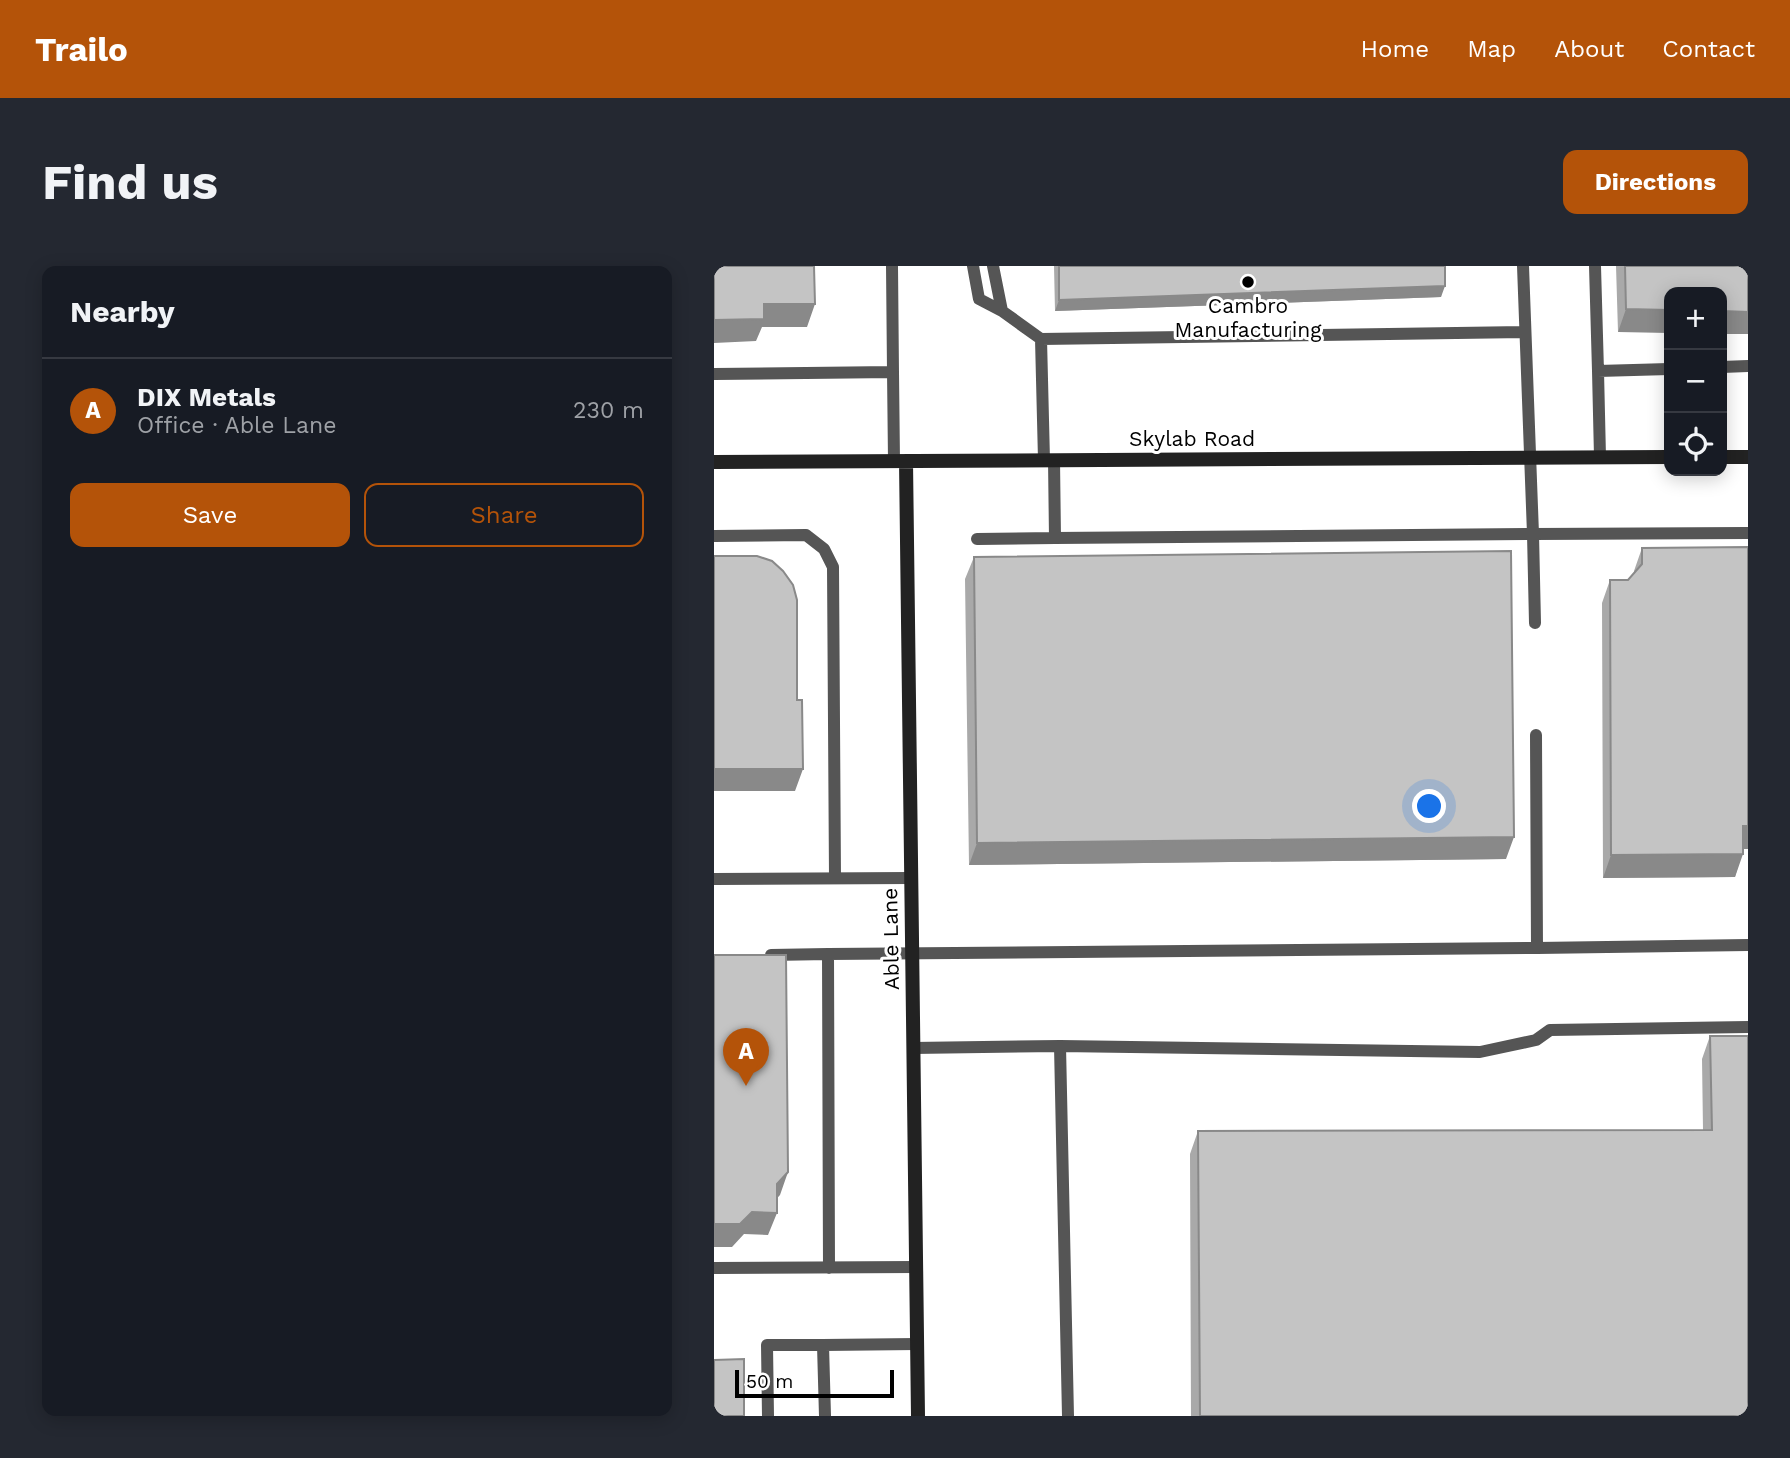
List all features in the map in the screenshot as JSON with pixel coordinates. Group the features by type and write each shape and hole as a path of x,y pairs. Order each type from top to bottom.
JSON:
{"street":[{"name":"Skylab Road","path":"714,462 1664,457"},
{"path":"1727,457 1748,457"},
{"name":"Able Lane","path":"900,461 911,878 918,1416"}],"lane":[{"path":"892,266 893,372 900,461"},
{"path":"972,266 979,299 1002,311 1041,339 1524,332"},
{"path":"993,266 1002,311"},
{"path":"1523,266 1535,623"},
{"path":"1595,266 1600,457"},
{"path":"1041,339 1055,538"},
{"path":"1727,367 1748,366"},
{"path":"1598,371 1664,369"},
{"path":"714,374 893,372"},
{"path":"976,539 1748,533"},
{"path":"714,536 806,536 824,549 833,567 835,878"},
{"path":"1536,735 1537,948"},
{"path":"714,879 911,878"},
{"path":"752,955 1748,945"},
{"path":"828,954 829,1268"},
{"path":"913,1048 1060,1046 1480,1052 1536,1040 1550,1030 1748,1027"},
{"path":"1060,1046 1068,1416"},
{"path":"714,1268 916,1267"},
{"path":"768,1416 767,1345 917,1344"},
{"path":"823,1345 825,1416"}],"building":[{"path":"714,266 814,266 815,304 764,304 764,319 714,320"},
{"name":"Cambro Manufacturing","path":"1059,266 1445,266 1445,286 1059,300"},
{"path":"1625,266 1748,266 1748,312 1727,311 1727,287 1664,287 1664,310 1626,309"},
{"path":"1748,547 1748,826 1743,826 1743,854 1611,855 1610,580 1628,580 1642,564 1642,548"},
{"path":"1511,551 1514,837 977,843 974,557"},
{"path":"714,556 757,556 772,561 793,585 797,600 797,700 802,700 803,769 714,769"},
{"path":"714,955 786,955 788,1172 777,1184 777,1213 752,1212 740,1224 714,1224"},
{"path":"1710,1036 1748,1036 1748,1416 1200,1416 1198,1131 1712,1130"},
{"path":"744,1359 744,1416 714,1416 714,1360"}],"place":[{"name":"Cambro Manufacturing","path":"1248,282"},
{"name":"DIX Metals","path":"746,1086"}]}
